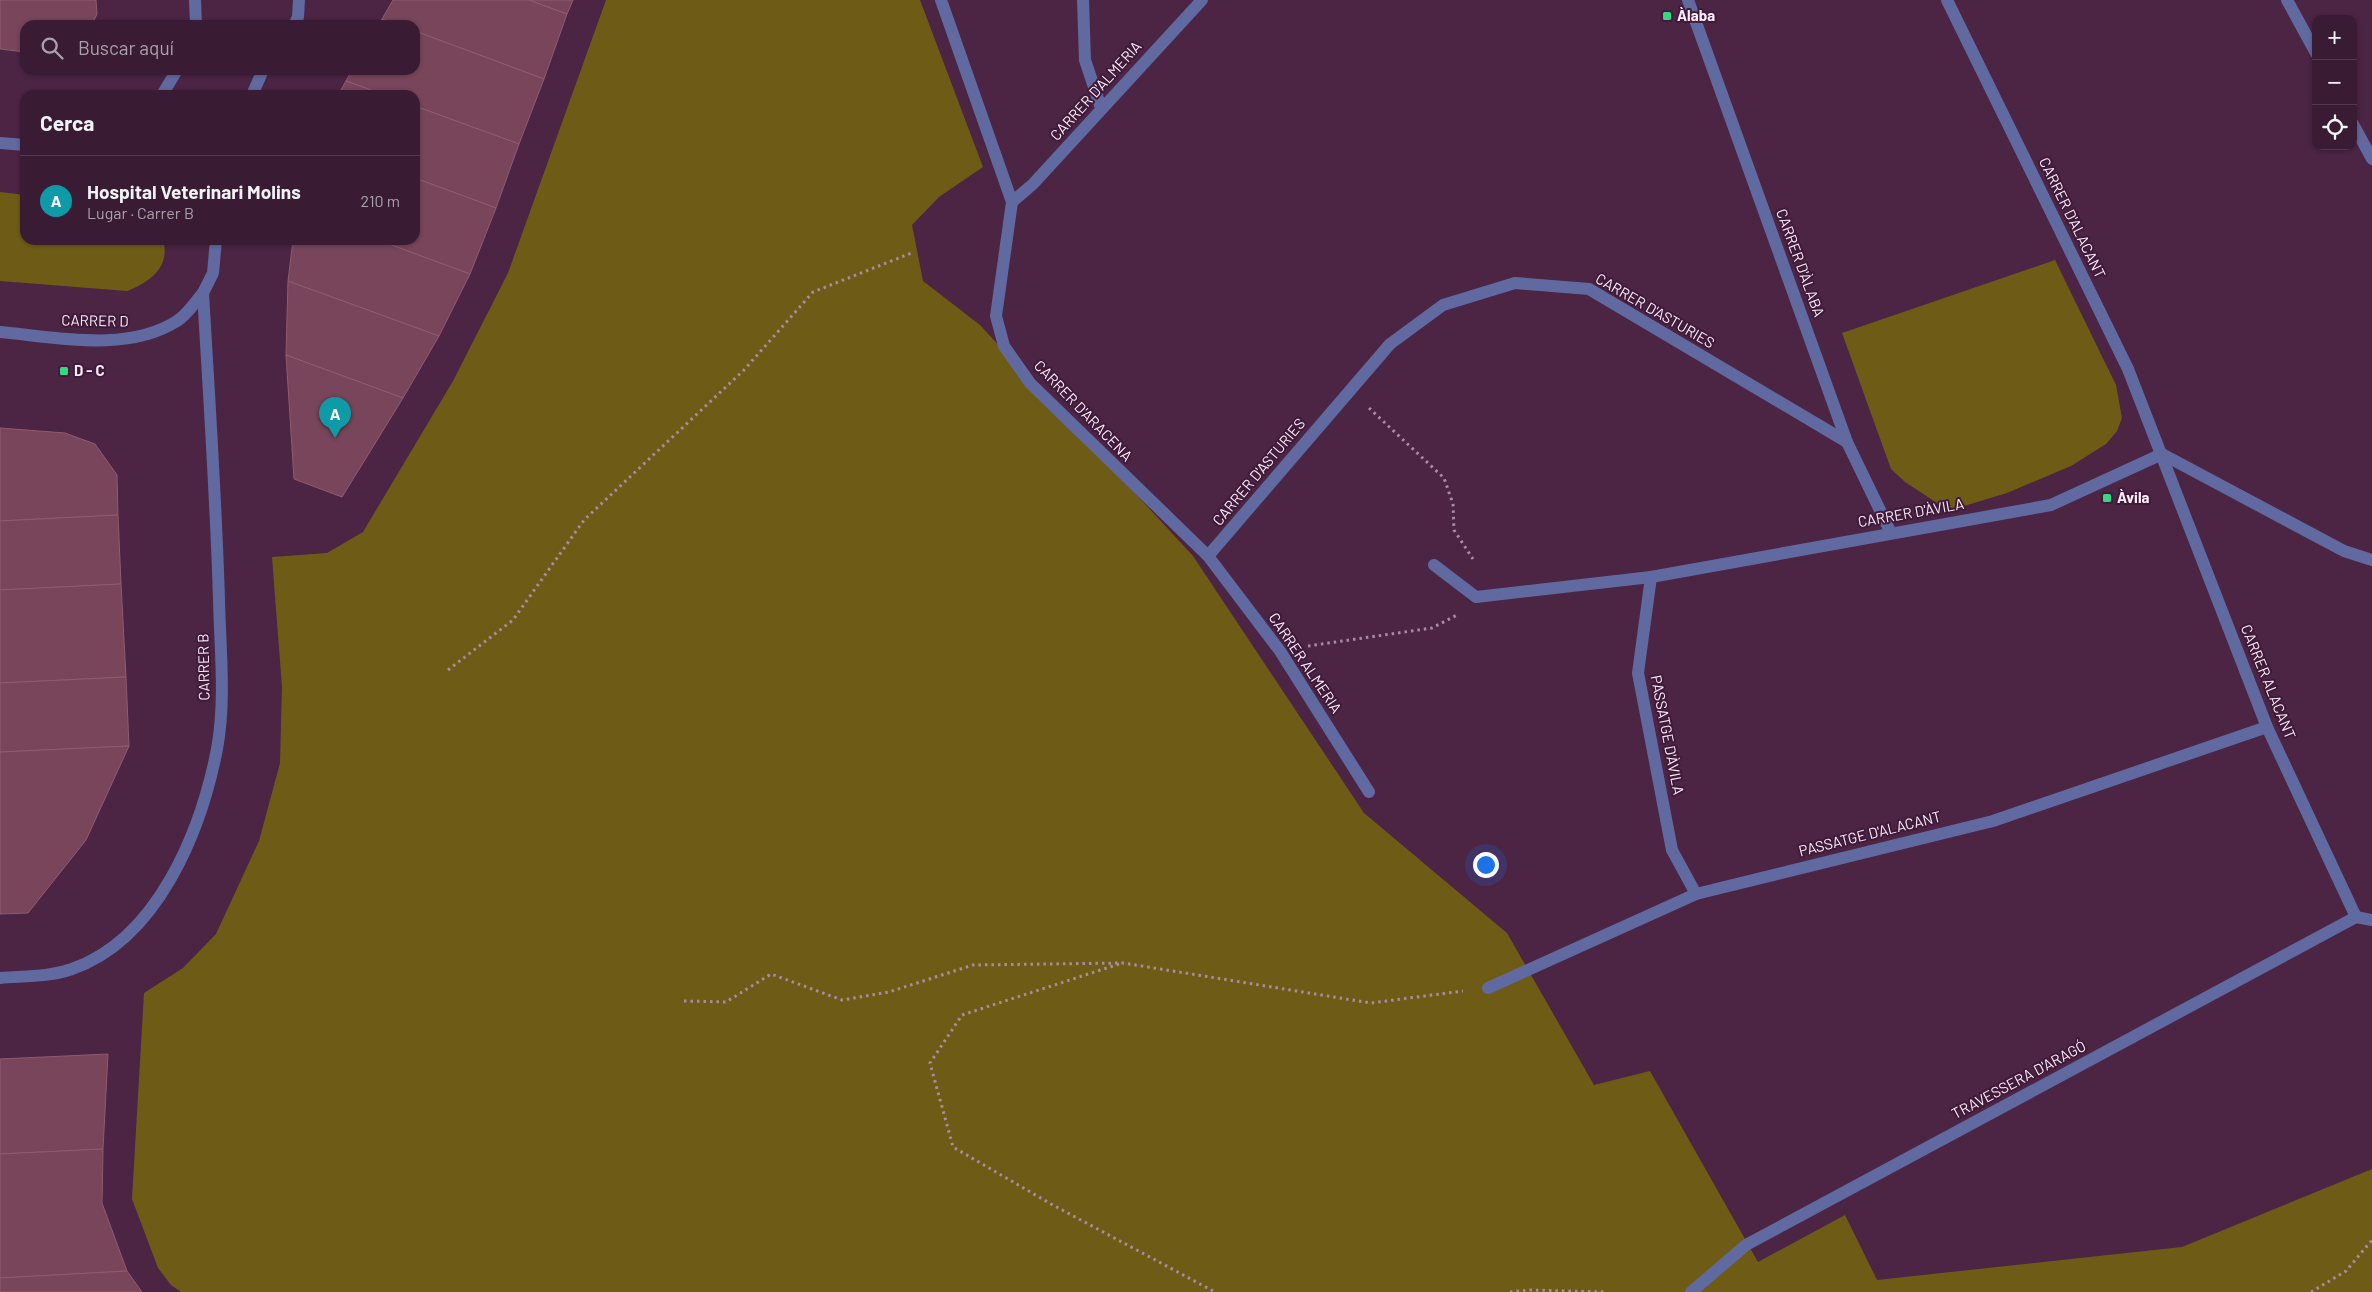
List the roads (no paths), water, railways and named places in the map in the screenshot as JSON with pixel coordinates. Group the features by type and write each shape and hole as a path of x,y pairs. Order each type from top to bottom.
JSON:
{"street":[{"path":"195,0 196,20"},
{"path":"296,20 299,0"},
{"name":"CARRER D'ARACENA","path":"942,0 1012,202 996,316 1004,346 1030,383 1208,556"},
{"path":"1082,0 1085,60 1101,108"},
{"name":"CARRER D'ALMERIA","path":"1012,202 1033,184 1202,0"},
{"name":"CARRER D'ÀLABA","path":"1688,0 1847,442 1891,533"},
{"name":"CARRER D'ALACANT","path":"1946,0 2128,369 2162,454"},
{"path":"2288,0 2312,45"},
{"path":"165,90 174,75"},
{"path":"254,90 260,75"},
{"path":"2357,131 2372,159"},
{"path":"0,143 20,145"},
{"name":"CARRER B","path":"0,978 45,975 72,969 105,952 131,931 165,891 188,848 206,798 217,747 222,697 217,515 203,293 212,273 215,245"},
{"name":"CARRER D'ASTURIES","path":"1208,556 1390,344 1442,305 1515,283 1589,289 1847,442"},
{"name":"CARRER D","path":"0,332 98,340 130,339 157,332 179,320 203,293"},
{"path":"2162,454 2344,551 2372,560"},
{"name":"CARRER D'ÀVILA","path":"1434,565 1476,597 1651,577 2051,505 2162,454"},
{"name":"CARRER ALACANT","path":"2162,454 2267,727 2356,917"},
{"name":"CARRER ALMERIA","path":"1208,556 1280,651 1370,792"},
{"name":"PASSATGE D'ÀVILA","path":"1651,577 1638,672 1672,850 1696,894"},
{"name":"PASSATGE D'ALACANT","path":"1488,988 1696,894 1993,821 2267,727"},
{"path":"2356,917 2372,920"},
{"name":"TRAVESSERA D'ARAGÓ","path":"1691,1292 1746,1245 2356,917"}],"place":[{"name":"Àlaba","path":"1667,16"},
{"name":"D - C","path":"64,371"},
{"name":"Hospital Veterinari Molins","path":"335,438"},
{"name":"Àvila","path":"2107,498"}]}
